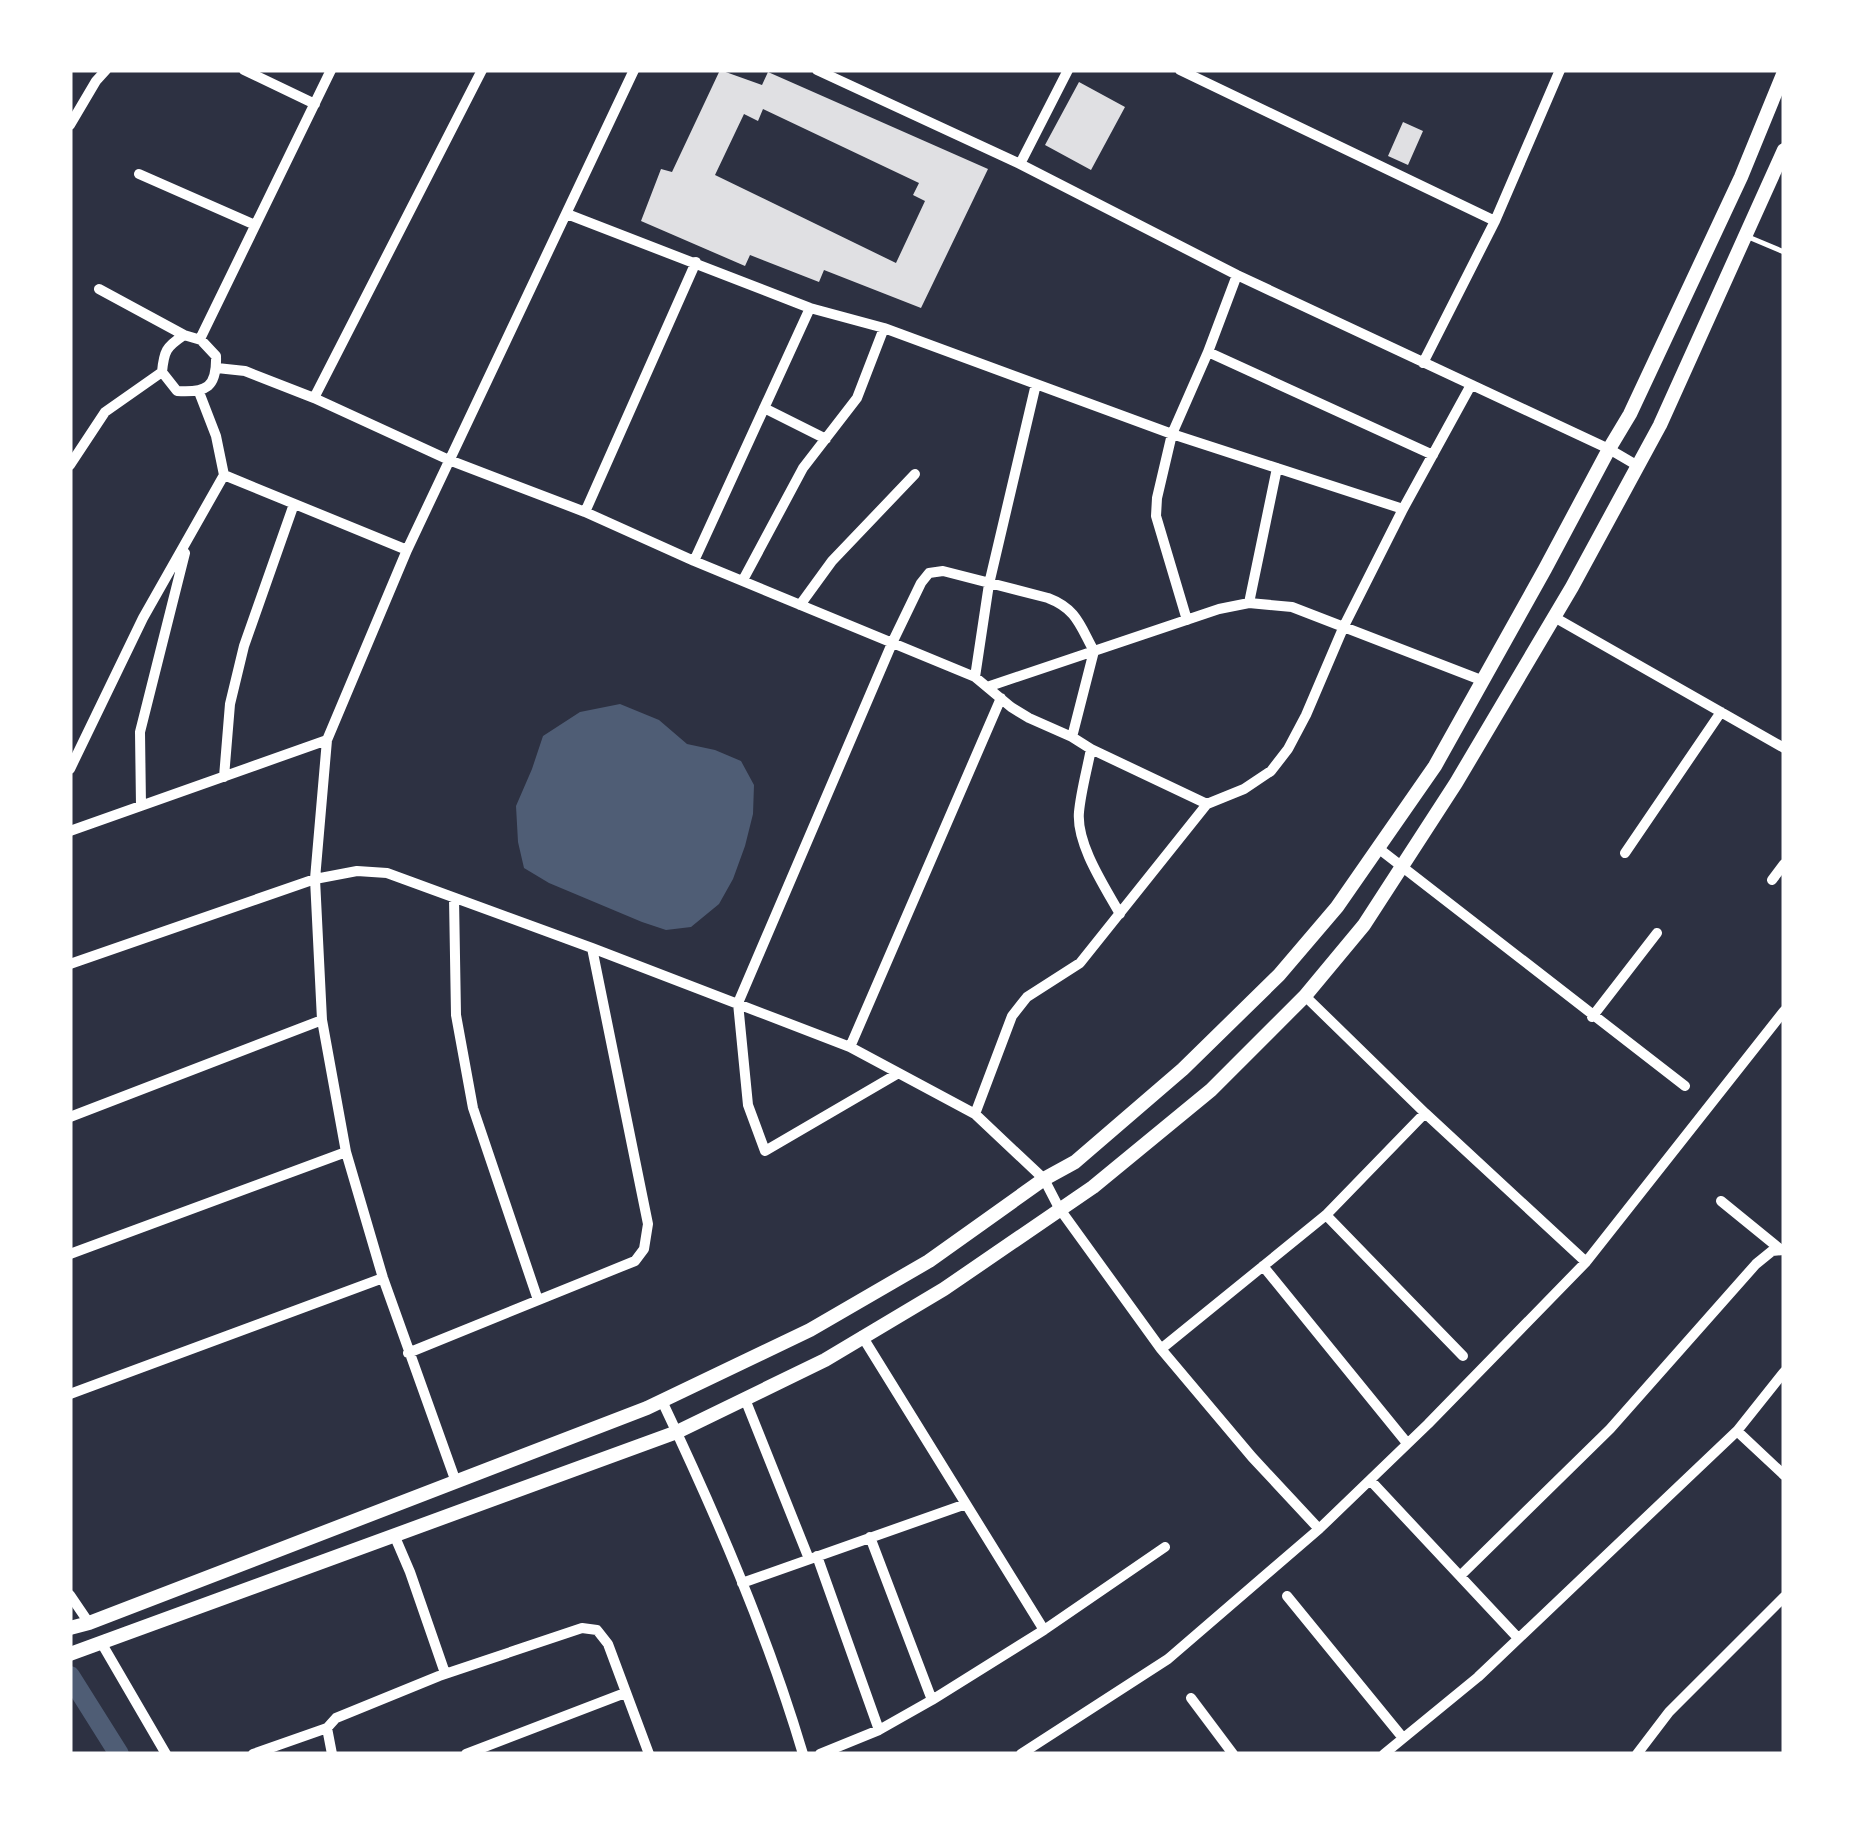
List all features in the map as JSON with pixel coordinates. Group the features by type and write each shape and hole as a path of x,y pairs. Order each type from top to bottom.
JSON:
{"main road":[{"path":"70,1628 662,1401 810,1330 928,1261 1044,1178 1075,1162 1182,1069 1279,975 1337,907 1435,766 1630,414 1741,177 1784,72"},
{"path":"74,1653 677,1432 824,1360 944,1289 1093,1186 1210,1090 1305,996 1364,925 1456,782 1554,617 1660,425 1784,150"}],"street":[{"path":"70,125 106,70"},
{"path":"244,70 315,104"},
{"path":"200,339 331,70"},
{"path":"314,398 482,70"},
{"path":"456,1482 383,1278 346,1152 322,1020 315,880 327,740 407,550 634,70"},
{"path":"817,70 1020,164 1238,275 1638,466"},
{"path":"1020,164 1068,70"},
{"path":"1180,70 1495,221"},
{"path":"1424,363 1495,221 1560,70"},
{"path":"140,174 255,226"},
{"path":"567,214 810,308 884,328 1172,434 1403,509"},
{"path":"585,512 696,262"},
{"path":"1187,620 1156,516 1157,498 1172,434 1238,275"},
{"path":"99,289 184,335 200,339 216,356 217,368 215,378 199,392 178,391 162,372 164,354 170,344 184,335"},
{"path":"694,560 810,308"},
{"path":"743,580 794,483 857,398 884,328"},
{"path":"1208,352 1433,455"},
{"path":"217,368 245,371 314,398 449,460 585,512 975,677 1029,718 1206,804"},
{"path":"70,465 105,412 162,372"},
{"path":"975,677 989,584 1036,384"},
{"path":"975,1114 1012,1016 1027,997 1080,963 1206,804 1244,789 1272,771 1288,749 1344,626 1471,384"},
{"path":"70,770 143,618 224,475 216,436 199,392"},
{"path":"764,408 826,438"},
{"path":"1249,603 1277,468"},
{"path":"800,606 832,561 915,474"},
{"path":"224,475 407,550"},
{"path":"224,777 230,704 244,646 294,504"},
{"path":"140,806 140,732 187,542"},
{"path":"897,1074 765,1151 748,1105 738,1003 893,641 929,573 943,571 1064,604 1094,652 1072,737"},
{"path":"987,687 1219,609 1249,603 1292,607 1481,680"},
{"path":"1554,617 1784,748"},
{"path":"850,1046 1001,698"},
{"path":"1624,853 1721,712"},
{"path":"70,830 327,740"},
{"path":"1090,750 1078,816 1084,844 1120,914"},
{"path":"1378,848 1685,1086"},
{"path":"1772,880 1784,864"},
{"path":"70,964 315,880 357,872 387,873 850,1046 975,1114 1044,1178 1059,1208 1162,1348 1252,1457 1319,1529"},
{"path":"454,898 456,1014 473,1108 538,1300"},
{"path":"1592,1016 1657,933"},
{"path":"408,1353 635,1261 644,1249 648,1224 592,948"},
{"path":"1305,996 1586,1262"},
{"path":"1021,1754 1168,1658 1319,1529 1408,1444 1586,1262 1784,1011"},
{"path":"70,1118 322,1020"},
{"path":"1162,1348 1326,1215 1425,1113"},
{"path":"70,1254 346,1152"},
{"path":"1721,1202 1782,1250"},
{"path":"1326,1215 1463,1356"},
{"path":"1460,1576 1610,1429 1756,1264 1772,1251 1782,1250"},
{"path":"1264,1266 1408,1444"},
{"path":"70,1394 383,1278"},
{"path":"862,1336 1044,1630"},
{"path":"1384,1754 1478,1677 1737,1431 1784,1372"},
{"path":"744,1399 813,1558 879,1730"},
{"path":"662,1401 742,1583 803,1754"},
{"path":"1737,1431 1784,1475"},
{"path":"1370,1480 1518,1638"},
{"path":"742,1583 966,1504"},
{"path":"395,1537 445,1673"},
{"path":"870,1537 932,1700"},
{"path":"820,1754 879,1730 932,1700 1044,1630 1164,1547"},
{"path":"70,1596 89,1623"},
{"path":"1286,1596 1403,1738"},
{"path":"1637,1754 1669,1712 1784,1597"},
{"path":"254,1754 327,1728 336,1718 445,1673 582,1628 597,1630 608,1644 649,1754"},
{"path":"102,1644 166,1754"},
{"path":"466,1754 625,1692"},
{"path":"1191,1698 1233,1754"},
{"path":"327,1728 332,1754"}],"lane":[{"path":"1746,236 1784,252"}],"water":[{"path":"620,704 659,720 687,744 741,761 754,785 753,814 733,879 719,904 691,927 666,930 642,922 549,883 524,868 516,806 543,736 580,712"}],"building":[{"path":"720,70 762,85 768,72 988,169 921,308 824,270 819,282 750,255 745,266 641,221 661,169 672,172","holes":["763,109 919,183 913,195 925,201 896,263 715,175 744,114 758,121"]},
{"path":"1079,82 1125,107 1091,170 1045,145"},
{"path":"1403,122 1423,131 1408,165 1388,156"}],"waterway":[{"path":"70,1676 119,1754"}]}
